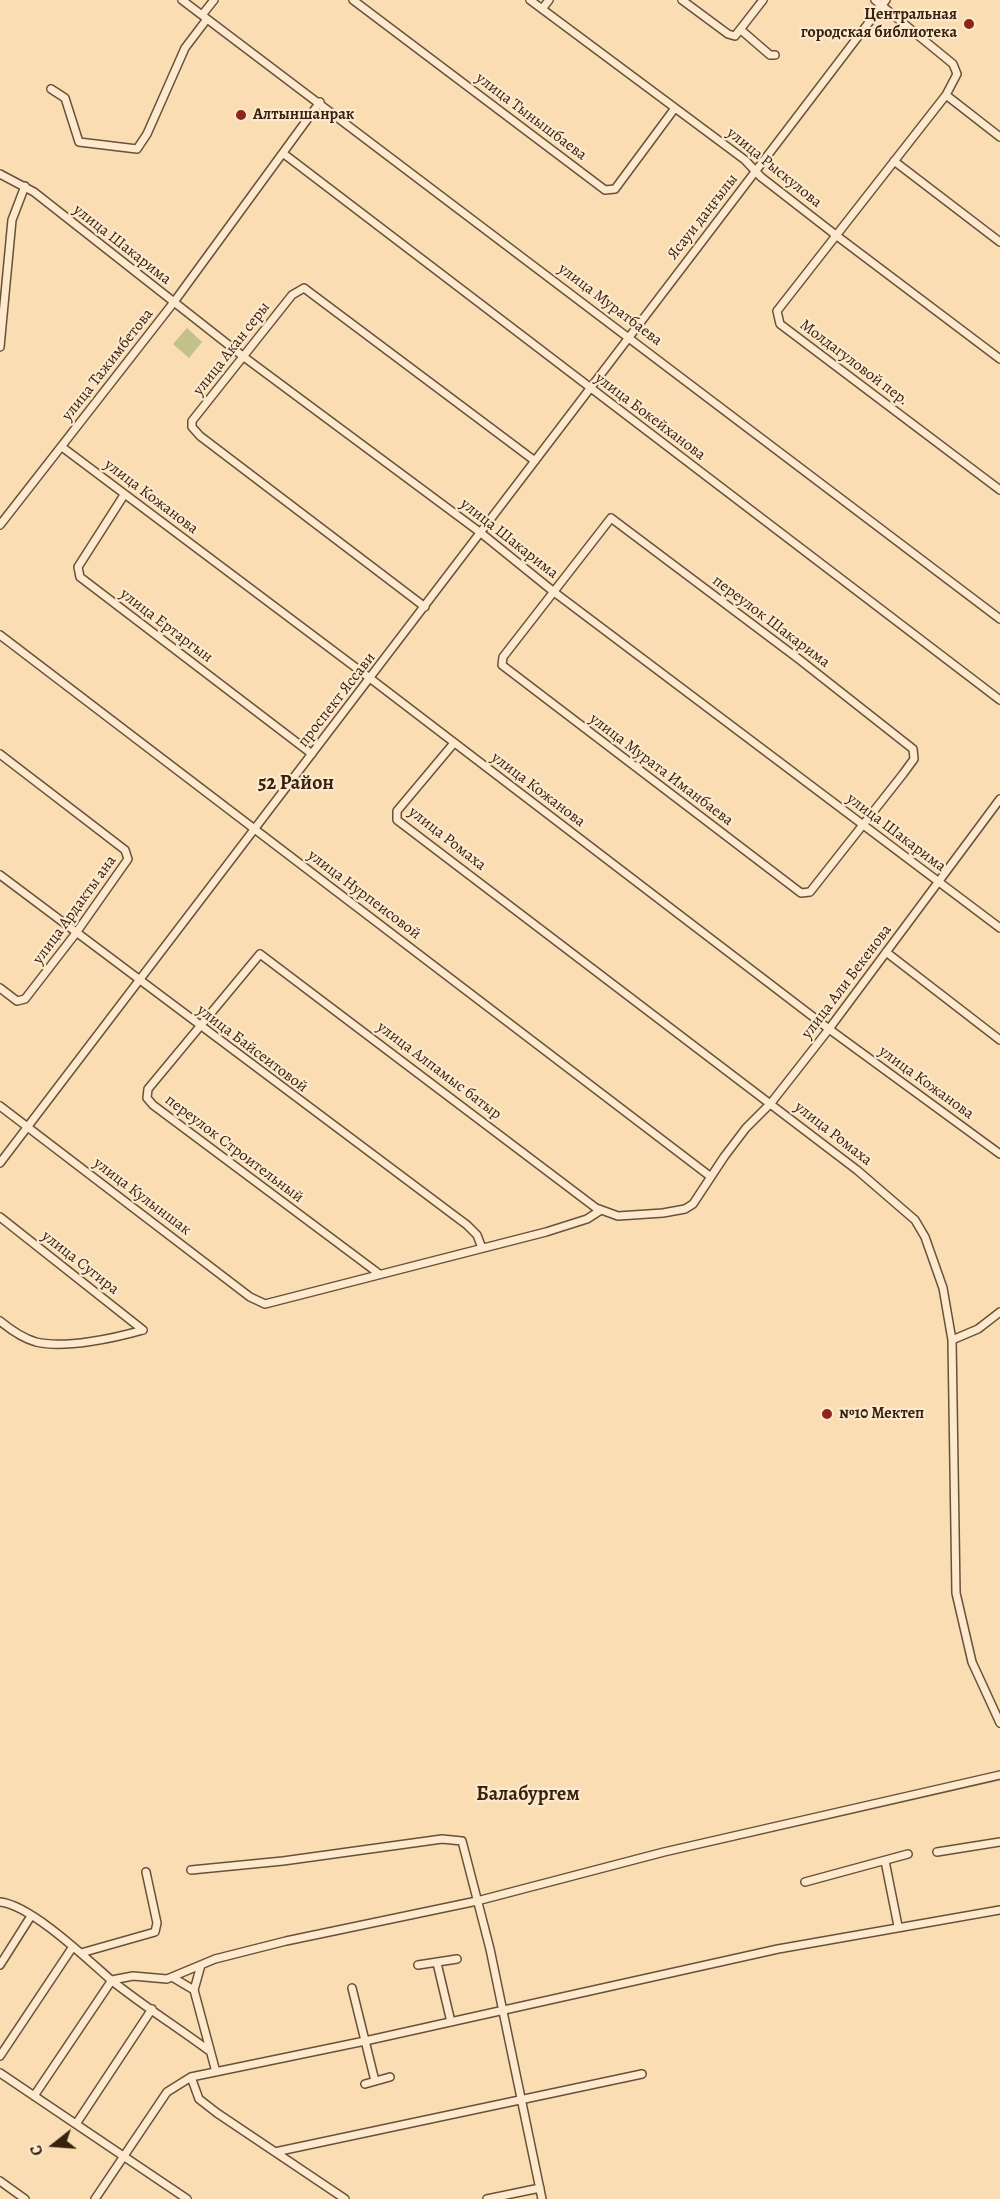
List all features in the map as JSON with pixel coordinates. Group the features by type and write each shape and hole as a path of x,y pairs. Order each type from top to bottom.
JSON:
{"street":[{"name":"улица Муратбаева","path":"182,0 320,102 1000,619"},
{"path":"51,89 65,98 79,142 137,149 147,134 185,48 214,0"},
{"name":"улица Тынышбаева","path":"353,0 605,190 615,189 675,108"},
{"name":"улица Рыскулова","path":"530,0 752,166 755,171 837,236 1000,359"},
{"path":"542,9 549,0"},
{"path":"682,0 728,34 735,36 763,0"},
{"path":"875,0 884,3"},
{"name":"Молдагуловой пер.","path":"884,3 956,67 956,77 946,95 777,311 778,322 1000,490"},
{"name":"Ясауи даңғылы","path":"628,336 884,3"},
{"path":"741,30 770,54 775,55"},
{"path":"946,95 1000,137"},
{"name":"улица Тажимбетова","path":"0,525 174,302 320,102"},
{"name":"улица Бокейханова","path":"284,154 1000,700"},
{"path":"894,161 1000,243"},
{"name":"улица Шакарима","path":"0,174 24,186 244,357 481,533 554,592 1000,928"},
{"path":"0,347 12,220 24,186"},
{"name":"улица Акан серы","path":"425,607 194,430 192,421 294,292 302,288 308,289 536,461"},
{"name":"проспект Яссави","path":"0,1163 371,679 591,389 628,336"},
{"name":"улица Кожанова","path":"62,447 371,679 829,1029 1000,1154"},
{"name":"улица Ертаргын","path":"124,495 78,567 80,577 312,754"},
{"name":"переулок Шакарима","path":"554,592 610,518 791,653 913,749 914,759 862,825"},
{"name":"улица Мурата Иманбаева","path":"554,592 503,657 502,665 801,893 810,892 862,825"},
{"name":"улица Нурпеисовой","path":"0,635 711,1177"},
{"name":"улица Ромаха","path":"454,742 397,811 397,820 857,1170 915,1220 925,1237 940,1278 952,1340 956,1593 972,1662 1000,1723"},
{"name":"улица Ардакты ана","path":"0,754 128,854 126,865 22,1002 0,988"},
{"name":"улица Али Бекенова","path":"601,1210 618,1216 685,1209 693,1204 746,1128 771,1103 829,1029 997,809 1000,800"},
{"name":"улица Байсеитовой","path":"0,875 467,1225 477,1235 482,1248"},
{"path":"886,952 1000,1040"},
{"name":"улица Алпамыс батыр","path":"200,1027 260,954 601,1210"},
{"name":"переулок Строительный","path":"200,1027 147,1091 149,1101 378,1273"},
{"name":"улица Кулыншак","path":"0,1106 250,1297 261,1303 271,1303 378,1273"},
{"path":"378,1273 546,1232 587,1219 601,1210"},
{"name":"улица Сугира","path":"0,1217 143,1330 118,1337 53,1344 26,1338 0,1321"},
{"path":"952,1340 978,1329 1000,1312"},
{"path":"34,2096 112,1980 133,1976 159,1979 172,1977 201,1965 286,1941 477,1901 664,1852 1000,1775"},
{"path":"191,1870 457,1839 464,1843 490,1949 501,2011 522,2098 542,2199"},
{"path":"937,1852 1000,1842"},
{"path":"805,1882 908,1854"},
{"path":"885,1860 898,1926"},
{"path":"81,1953 155,1932 157,1923 146,1872"},
{"path":"0,1902 19,1907 32,1916 112,1980 208,2050"},
{"path":"95,2199 167,2092 191,2077 365,2041 778,1949 898,1926 1000,1910"},
{"path":"0,1965 32,1916"},
{"path":"0,2056 72,1948"},
{"path":"418,1965 457,1959"},
{"path":"437,1963 451,2022"},
{"path":"201,1965 194,1990 208,2050 216,2072"},
{"path":"172,1977 194,1990"},
{"path":"352,1988 375,2081"},
{"path":"76,2124 152,2009"},
{"path":"275,2152 642,2074"},
{"path":"1,2084 3,2075 187,2199"},
{"path":"191,2077 199,2099 345,2199"},
{"path":"365,2084 390,2077"},
{"path":"0,2181 25,2199"},
{"path":"487,2199 540,2188"}],"shaded area":[{"path":"187,328 202,342 189,358 173,344"}],"place":[{"name":"Центральная городская библиотека","path":"969,24"},
{"name":"Алтыншанрак","path":"241,115"},
{"name":"№10 Мектеп","path":"827,1414"}],"district":[{"name":"52 Район","path":"296,784"},
{"name":"Балабургем","path":"528,1795"}]}
